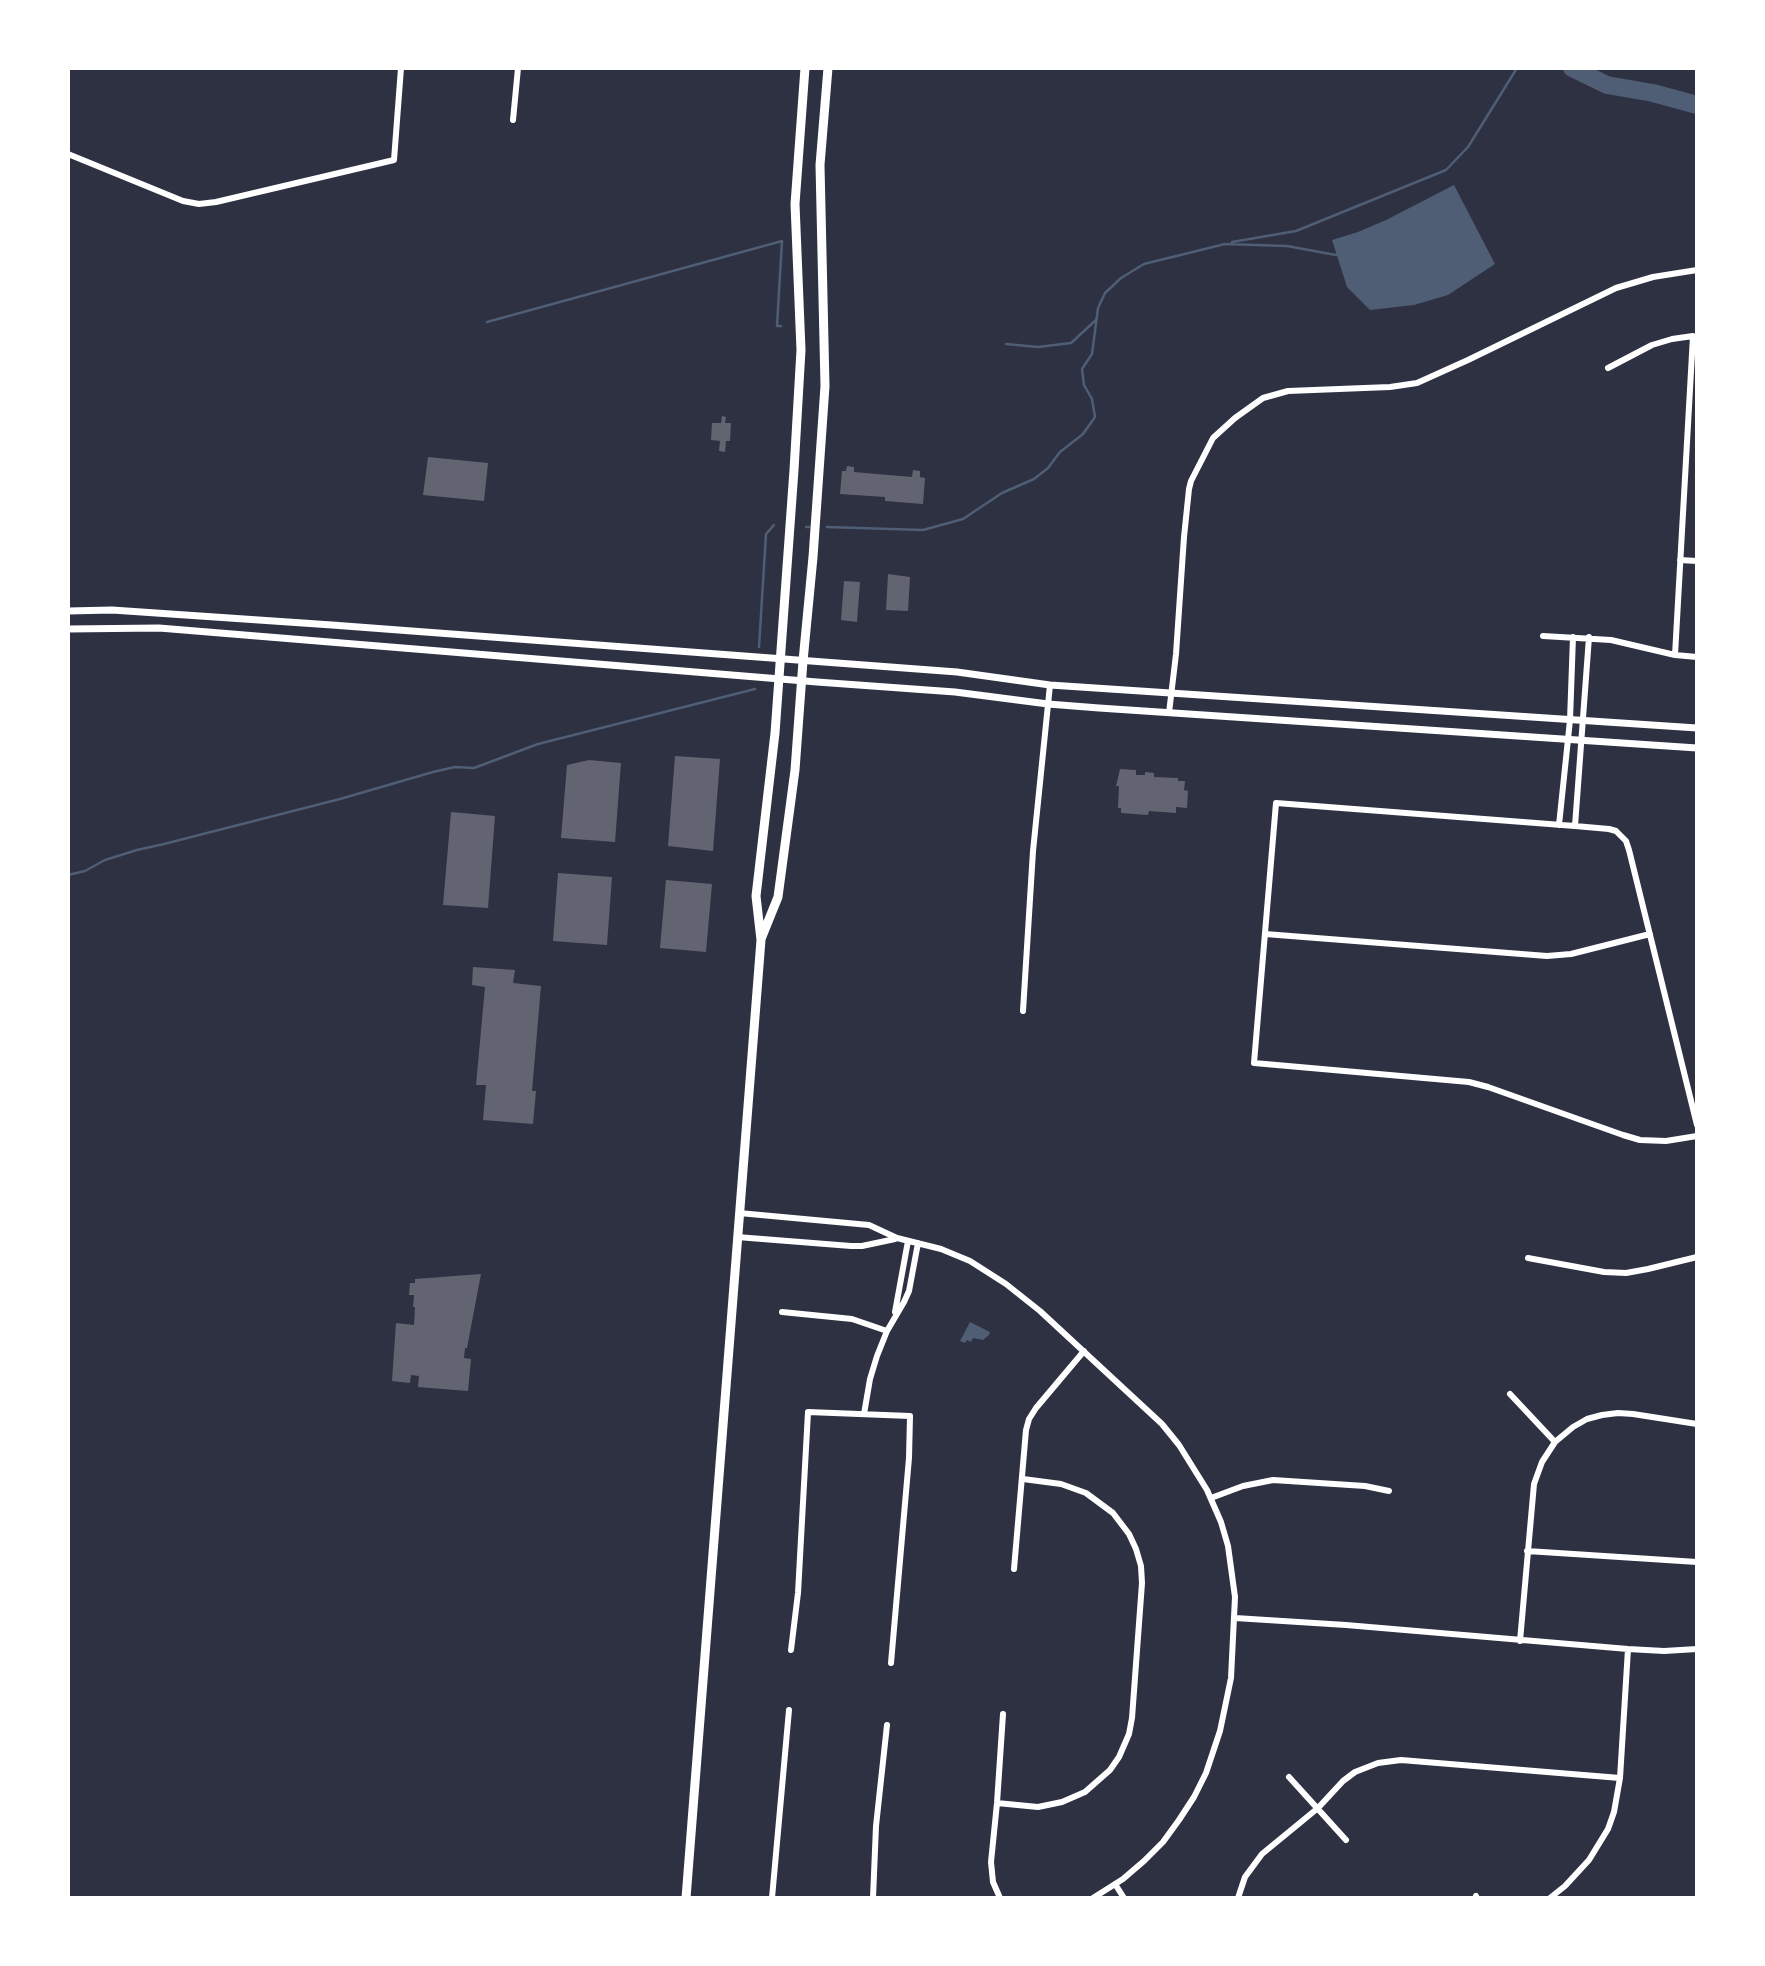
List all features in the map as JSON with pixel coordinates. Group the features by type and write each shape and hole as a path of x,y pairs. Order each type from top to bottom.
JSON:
{"main road":[{"path":"686,1898 761,940 756,896 775,733 794,470 800,350 795,204 805,68"},
{"path":"761,940 778,897 795,770 813,557 825,386 820,165 828,68"}],"street":[{"path":"69,156 183,201 199,204 394,160 401,68"},
{"path":"513,120 518,68"},
{"path":"1169,713 1189,489 1213,438 1235,418 1263,398 1288,391 1390,387 1417,383 1616,288 1653,277 1697,270"},
{"path":"1608,368 1652,345 1695,336 1675,654"},
{"path":"1688,425 1697,427"},
{"path":"1680,560 1697,561"},
{"path":"68,611 112,610 957,672 1050,685 1697,728"},
{"path":"68,629 159,628 955,692 1048,704 1697,748"},
{"path":"1543,636 1611,640 1697,657"},
{"path":"1559,825 1570,720 1573,637"},
{"path":"1575,825 1589,638"},
{"path":"1572,670 1587,671"},
{"path":"1023,1011 1033,851 1050,685"},
{"path":"1697,1125 1626,841 1616,831 1575,825 1276,803 1254,1063 1469,1082 1640,1140 1665,1141 1697,1136"},
{"path":"1265,934 1547,956 1571,954 1650,934"},
{"path":"739,1213 862,1224 970,1261 1006,1284 1040,1311 1162,1424 1194,1467 1211,1498 1228,1546 1233,1571 1235,1618 1227,1705 1220,1731 1206,1773 1194,1797 1163,1842 1144,1861 1093,1898"},
{"path":"737,1237 851,1246 897,1238"},
{"path":"894,1317 908,1241"},
{"path":"864,1414 870,1379 887,1331 909,1291 918,1243"},
{"path":"1528,1258 1562,1266 1626,1273 1697,1257"},
{"path":"782,1312 852,1319 887,1331"},
{"path":"1014,1569 1029,1419 1084,1351"},
{"path":"1510,1394 1555,1442"},
{"path":"791,1650 808,1412 910,1416 909,1458 891,1662"},
{"path":"1520,1641 1534,1484 1542,1462 1555,1442 1587,1419 1610,1414 1633,1414 1697,1424"},
{"path":"997,1803 1030,1807 1054,1805 1085,1792 1110,1770 1119,1757 1129,1734 1132,1718 1142,1583 1136,1549 1129,1534 1113,1513 1093,1497 1061,1484 1023,1479"},
{"path":"1211,1498 1242,1486 1273,1480 1389,1490"},
{"path":"1527,1551 1697,1562"},
{"path":"1235,1618 1628,1649 1697,1650"},
{"path":"1550,1898 1578,1874 1600,1845 1614,1812 1620,1778 1628,1649"},
{"path":"772,1898 789,1710"},
{"path":"1000,1898 993,1882 991,1868 1003,1714"},
{"path":"873,1898 876,1826 887,1725"},
{"path":"1238,1898 1245,1877 1257,1860 1318,1808 1343,1781 1370,1765 1393,1760 1620,1778"},
{"path":"1289,1777 1346,1840"},
{"path":"1115,1884 1124,1898"}],"water":[{"path":"1454,185 1495,264 1448,295 1414,305 1370,310 1347,287 1332,240 1386,220"},
{"path":"970,1322 990,1332 989,1335 983,1340 973,1338 971,1342 960,1341"}],"building":[{"path":"722,416 726,417 725,423 731,423 730,441 726,441 725,452 719,451 720,441 711,440 712,423 721,423"},
{"path":"428,457 488,463 484,501 423,495"},
{"path":"847,466 854,467 854,472 912,477 913,470 920,471 920,477 925,478 923,504 885,501 885,497 840,494 842,471 846,471"},
{"path":"888,574 910,577 908,611 886,610"},
{"path":"844,581 860,582 857,622 841,620"},
{"path":"675,756 720,759 713,851 668,846"},
{"path":"589,760 621,763 615,842 561,838 567,765"},
{"path":"1120,769 1136,770 1136,775 1154,773 1154,777 1185,781 1184,790 1188,791 1187,808 1176,807 1176,813 1121,813 1121,808 1118,808 1119,786 1116,786"},
{"path":"451,812 495,816 488,908 443,905"},
{"path":"558,873 612,877 607,945 553,941"},
{"path":"666,880 712,884 706,952 660,948"},
{"path":"473,967 515,970 513,983 541,986 532,1091 536,1091 533,1124 483,1120 486,1085 476,1085 485,987 472,985"},
{"path":"481,1274 465,1348 464,1358 471,1359 468,1391 418,1387 419,1376 411,1375 410,1383 392,1381 396,1323 414,1325 414,1295 409,1295 410,1283 415,1283 415,1279"}],"waterway":[{"path":"1232,242 1296,231 1446,170 1468,147 1517,68"},
{"path":"1572,68 1607,85 1653,93 1697,105"},
{"path":"487,322 782,241 777,326 781,326"},
{"path":"827,527 923,530 963,519 1002,493 1034,479 1048,468 1060,452 1083,434 1095,417 1092,399 1084,385 1082,369 1092,354 1098,308 1105,293 1121,278 1144,264 1225,244 1287,246 1336,255"},
{"path":"1006,344 1038,347 1071,343 1097,319"},
{"path":"759,647 766,534 774,525"},
{"path":"68,875 137,850 340,799 433,772 455,767 474,768 538,744 755,689"}]}
